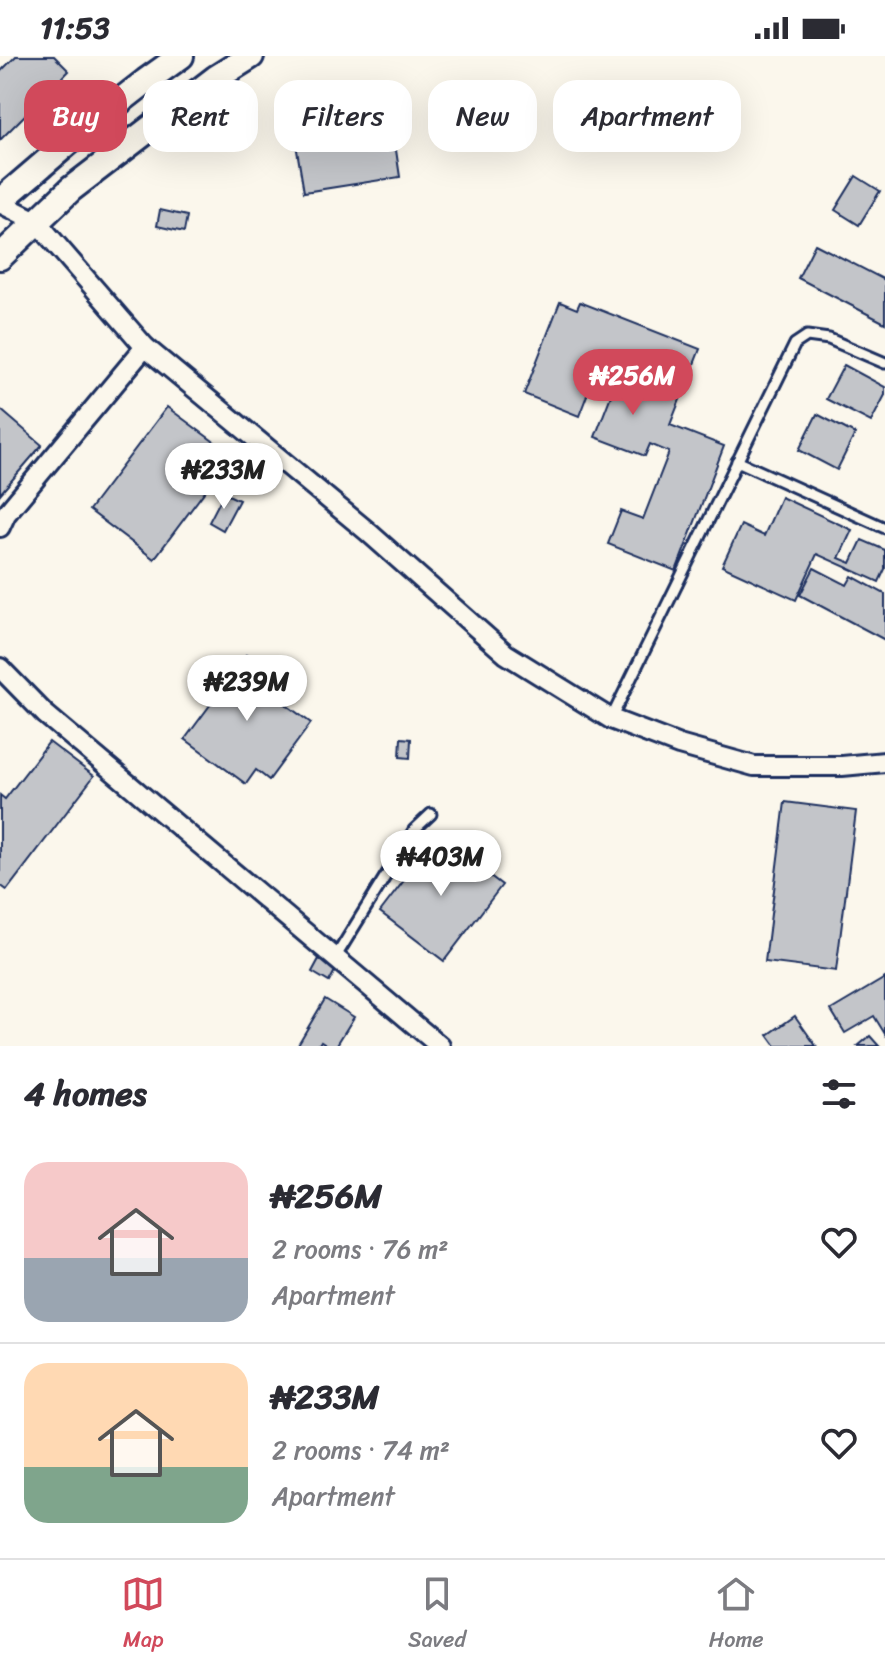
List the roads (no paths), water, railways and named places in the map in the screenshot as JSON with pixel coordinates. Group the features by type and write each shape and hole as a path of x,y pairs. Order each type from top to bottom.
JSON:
{"street":[{"path":"181,56 83,130 0,202 36,221 145,347 367,531 506,654 611,719 679,745 754,766 842,766 885,762"},
{"path":"0,257 71,189 216,78 251,56"},
{"path":"0,527 6,514 145,347"},
{"path":"0,668 45,714 440,1046"}],"lane":[{"path":"611,719 795,344 807,336 829,339 885,363"},
{"path":"737,461 885,528"},
{"path":"335,958 414,830 431,814"}]}
